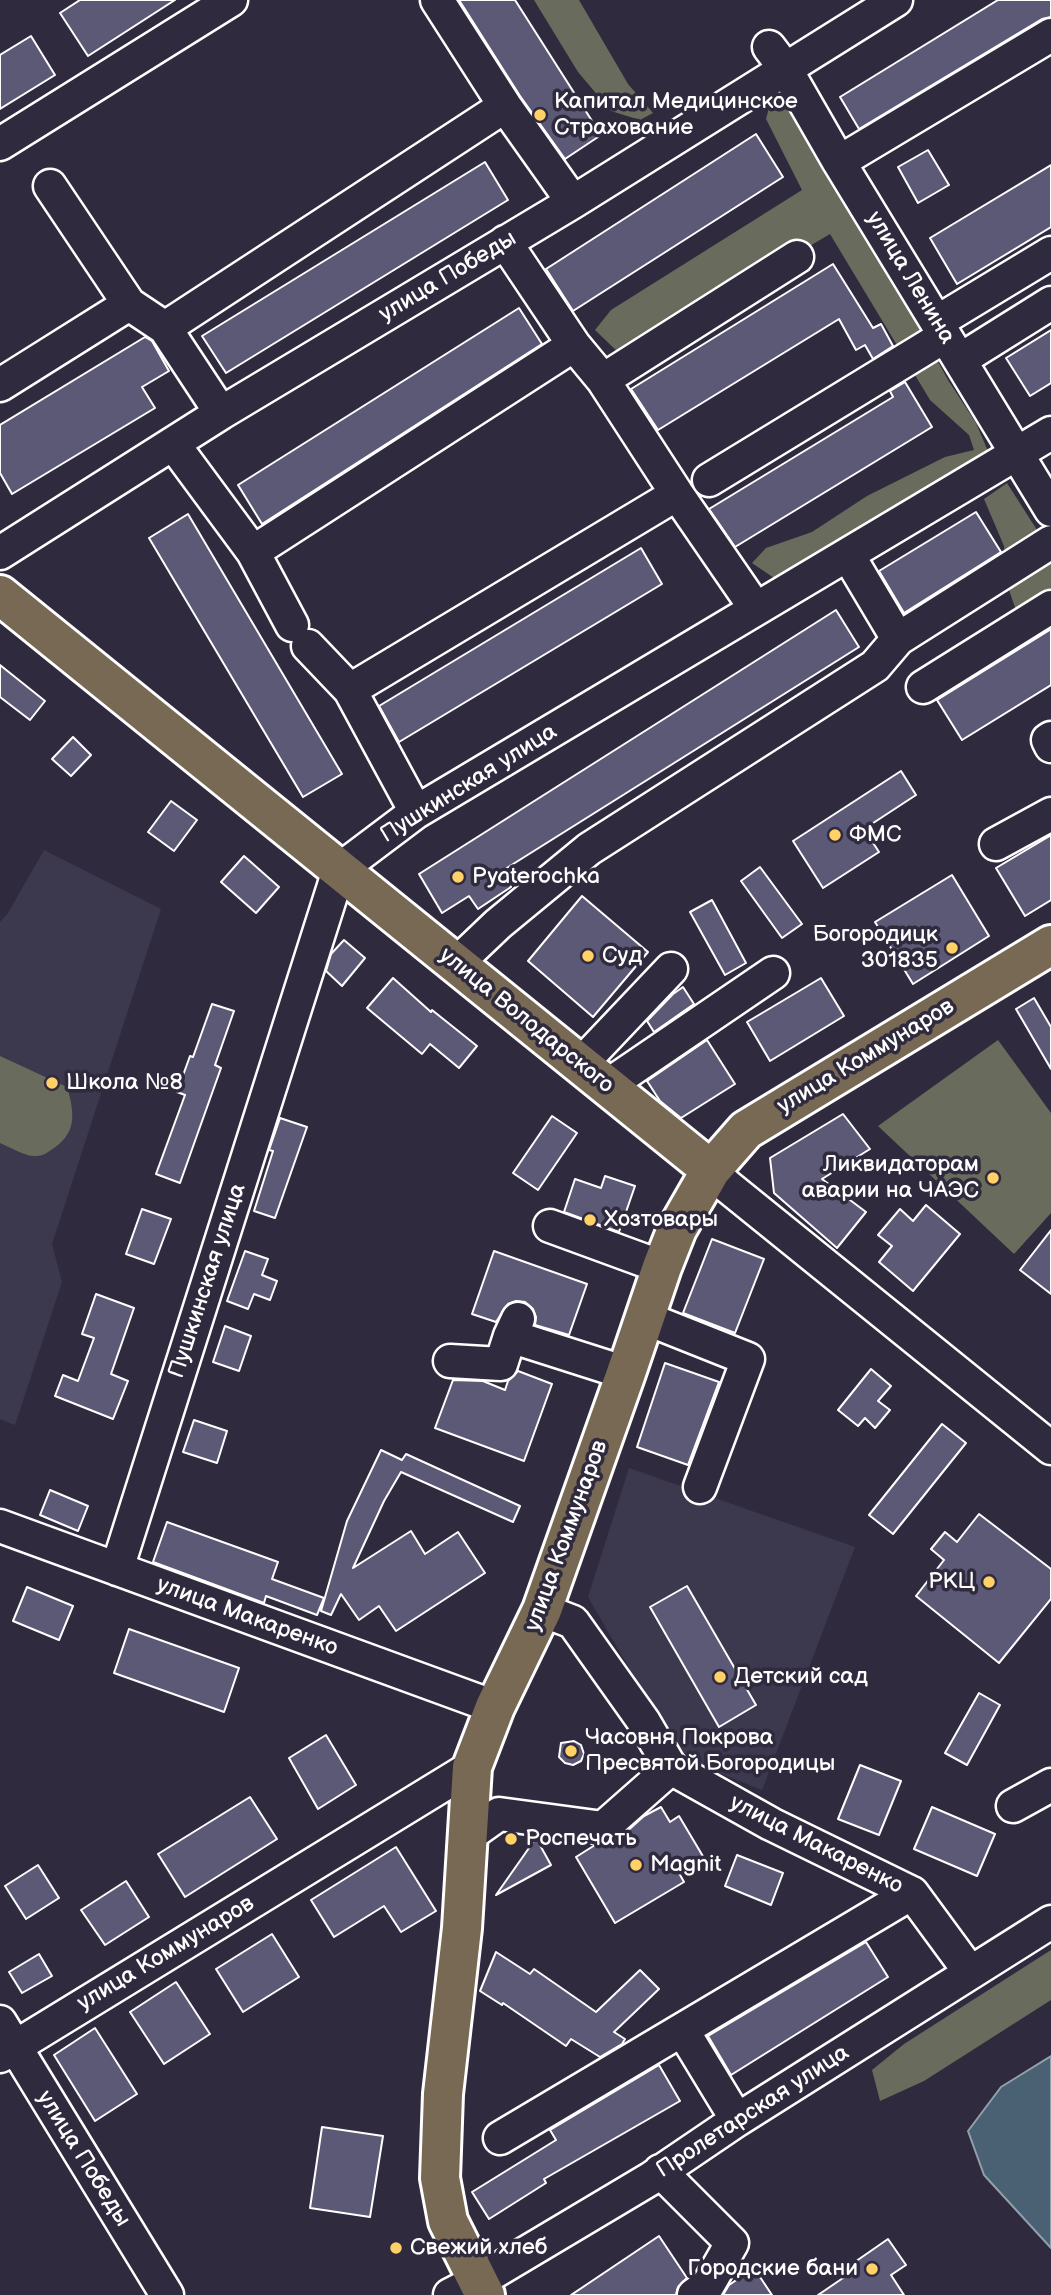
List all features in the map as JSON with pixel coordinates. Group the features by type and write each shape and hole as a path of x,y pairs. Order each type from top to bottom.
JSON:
{"main road":[{"name":"улица Володарского","path":"0,595 711,1170"},
{"name":"улица Коммунаров","path":"472,1767 495,1707 542,1610 677,1229 711,1170 746,1130 1051,946"},
{"path":"470,2290 448,2221 440,2178 443,2094 462,1928 472,1767"}],"street":[{"path":"0,144 231,0"},
{"path":"438,0 505,106 573,202"},
{"name":"улица Победы","path":"0,553 221,413 573,202 777,58 896,0"},
{"path":"839,162 1051,35"},
{"name":"улица Ленина","path":"777,58 1051,510"},
{"path":"165,328 505,106"},
{"path":"50,186 129,303 165,328 221,413"},
{"path":"505,242 574,345 603,380 756,609"},
{"path":"709,481 947,339 1051,253"},
{"path":"603,380 797,257"},
{"path":"0,385 129,303"},
{"path":"947,339 1051,303"},
{"path":"253,552 574,345"},
{"name":"Пушкинская улица","path":"117,1569 339,870 416,812 1051,433"},
{"path":"174,445 253,552 300,636 349,690 416,812"},
{"path":"349,690 677,494"},
{"path":"456,964 589,849 875,666 898,639 1051,542"},
{"path":"848,555 898,639"},
{"path":"923,687 1051,607"},
{"path":"1051,738 1048,740 1051,746"},
{"path":"996,844 1051,814"},
{"path":"594,1075 671,969"},
{"path":"594,1075 773,974"},
{"name":"улица Володарского","path":"711,1170 727,1186 1051,1448"},
{"path":"550,1226 662,1267"},
{"path":"645,1318 748,1359 700,1487"},
{"path":"450,1361 501,1364 514,1328 626,1373"},
{"name":"улица Макаренко","path":"0,1526 495,1707"},
{"path":"468,1836 499,1814 603,1828 671,1768 644,1722 573,1622 542,1610"},
{"name":"улица Коммунаров","path":"5,2042 472,1767"},
{"name":"улица Макаренко","path":"671,1768 771,1824 912,1893 970,1972"},
{"path":"1013,1806 1051,1785"},
{"path":"500,2138 912,1893"},
{"name":"Пролетарская улица","path":"470,2290 1051,1922"},
{"path":"683,2031 737,2120"},
{"name":"улица Победы","path":"5,2042 167,2295"},
{"path":"660,2171 732,2243 708,2285 694,2295"}],"shaded area":[{"name":"Школа №8","path":"44,850 161,909 52,1244 62,1282 15,1425 0,1419 0,922 8,913"},
{"name":"Детский сад","path":"629,1468 855,1547 762,1790 681,1758 588,1597"}],"green space":[{"path":"534,0 579,0 628,84 653,113 640,120 611,111 578,72"},
{"path":"789,103 948,380 976,423 990,456 774,578 752,563 766,548 812,532 867,496 945,457 974,450 969,435 930,400 830,234 675,326 620,354 595,330 611,310 802,190 766,119 769,108"},
{"path":"1007,483 1051,552 1051,618 1019,619 1008,587 1004,546 984,499"},
{"path":"998,1040 1051,1113 1051,1213 1014,1254 878,1126"},
{"path":"0,1056 67,1087 72,1106 70,1130 59,1144 44,1154 28,1155 0,1143"},
{"path":"1051,1950 1051,2000 924,2081 880,2101 872,2070 904,2044"}],"water":[{"path":"1051,2056 1051,2248 984,2175 968,2131 1001,2087"}],"building":[{"path":"80,0 175,0 88,56 60,13"},
{"path":"459,0 515,0 601,135 565,159 520,96"},
{"path":"998,0 1051,0 1051,17 1042,19 859,129 840,97"},
{"path":"31,36 55,75 0,109 0,55"},
{"path":"756,134 783,177 573,311 546,269"},
{"path":"928,150 949,185 918,203 898,167"},
{"path":"485,162 508,200 226,373 202,336"},
{"path":"1051,165 1051,227 957,284 930,238"},
{"path":"833,264 873,328 881,324 893,346 873,359 865,345 856,350 839,319 658,430 631,389"},
{"path":"519,308 542,344 262,524 238,485"},
{"path":"1051,330 1051,383 1030,396 1006,358"},
{"path":"145,337 152,341 169,371 142,387 155,408 12,494 0,473 0,425"},
{"path":"905,382 932,427 735,547 709,509 893,397 890,391"},
{"path":"976,512 1001,552 904,613 879,571"},
{"path":"188,514 342,774 303,797 149,538"},
{"path":"641,548 662,584 399,742 379,706"},
{"path":"836,610 859,647 502,871 511,887 478,909 469,896 442,913 419,874"},
{"path":"1051,629 1051,685 962,740 937,700"},
{"path":"0,665 45,701 30,720 0,697"},
{"path":"73,737 91,755 71,776 52,759"},
{"name":"ФМС","path":"901,771 916,795 864,829 879,852 823,888 793,841"},
{"path":"171,801 197,820 174,851 148,832"},
{"path":"1051,835 1051,900 1025,916 996,868"},
{"path":"244,856 279,887 256,913 221,882"},
{"path":"760,867 802,924 782,938 741,881"},
{"path":"952,875 989,936 913,984 875,922"},
{"name":"Суд","path":"582,896 648,952 593,1017 528,961"},
{"path":"712,900 746,963 725,975 690,912"},
{"path":"344,940 365,958 342,986 326,971 331,954"},
{"path":"393,978 431,1012 432,1010 477,1046 459,1068 430,1044 422,1054 367,1008"},
{"path":"821,978 844,1016 770,1061 747,1022"},
{"path":"683,987 694,1004 654,1032 647,1021"},
{"path":"1034,998 1051,1027 1051,1069 1016,1009"},
{"path":"212,1004 234,1011 215,1065 221,1068 180,1183 156,1174 185,1095 177,1092"},
{"path":"707,1040 735,1084 681,1118 660,1101 647,1081"},
{"path":"843,1114 870,1149 822,1179 866,1212 837,1248 774,1193 770,1158"},
{"path":"552,1116 577,1133 538,1190 513,1173"},
{"path":"280,1118 307,1127 275,1218 254,1211 273,1151 269,1150"},
{"path":"605,1176 635,1186 619,1232 564,1212 575,1179 601,1188"},
{"path":"926,1205 960,1234 913,1291 879,1262 892,1246 878,1235 900,1209 913,1221"},
{"path":"142,1209 171,1219 154,1264 126,1254"},
{"path":"1051,1230 1051,1294 1020,1270"},
{"path":"712,1239 764,1259 735,1333 683,1313"},
{"path":"245,1251 268,1259 262,1275 277,1281 270,1300 254,1294 248,1309 227,1301"},
{"path":"494,1251 587,1284 569,1335 535,1325 533,1309 525,1302 508,1304 496,1322 472,1314"},
{"path":"96,1294 134,1308 111,1374 128,1381 113,1419 55,1396 63,1375 78,1381 94,1338 82,1334"},
{"path":"225,1326 251,1336 239,1371 213,1362"},
{"path":"665,1363 719,1382 688,1465 637,1447"},
{"path":"871,1369 891,1386 878,1401 890,1410 875,1428 865,1418 858,1426 838,1410"},
{"path":"518,1371 552,1384 524,1461 435,1428 453,1380 483,1381 505,1390 508,1381"},
{"path":"194,1420 227,1431 217,1463 183,1452"},
{"path":"942,1424 966,1443 893,1534 869,1515"},
{"path":"381,1450 402,1460 406,1454 520,1506 513,1522 401,1472 384,1501 353,1568 411,1531 425,1554 458,1532 485,1573 396,1631 379,1606 359,1620 341,1594 331,1615 321,1611 347,1521"},
{"path":"50,1490 88,1506 78,1531 40,1515"},
{"name":"РКЦ","path":"979,1514 1051,1569 1051,1599 999,1663 916,1596 944,1560 931,1549 945,1532 957,1542"},
{"path":"167,1522 278,1562 272,1579 324,1598 317,1615 266,1596 264,1603 153,1562"},
{"path":"687,1586 756,1705 719,1727 650,1607"},
{"path":"27,1587 73,1606 59,1640 13,1621"},
{"path":"129,1629 239,1668 224,1712 114,1673"},
{"path":"979,1693 1000,1705 967,1765 945,1753"},
{"path":"326,1735 356,1785 318,1809 289,1758"},
{"name":"Часовня Покрова Пресвятой Богородицы","path":"574,1741 581,1745 584,1754 581,1761 573,1765 565,1763 559,1757 561,1743"},
{"path":"860,1765 901,1781 879,1835 838,1819"},
{"path":"250,1797 277,1839 185,1897 158,1854"},
{"name":"Magnit","path":"661,1807 670,1822 679,1816 704,1858 679,1873 684,1882 615,1923 576,1857 595,1845 608,1846 615,1842 644,1816"},
{"path":"932,1807 995,1834 977,1876 914,1849"},
{"path":"536,1838 551,1865 496,1895"},
{"path":"396,1847 436,1911 401,1932 384,1906 334,1937 311,1900"},
{"path":"737,1855 783,1873 771,1905 725,1886"},
{"path":"38,1865 59,1898 26,1919 5,1886"},
{"path":"126,1881 149,1917 105,1945 81,1910"},
{"path":"272,1934 299,1977 243,2012 216,1969"},
{"path":"866,1942 888,1977 731,2075 708,2036"},
{"path":"496,1952 530,1974 534,1969 596,2012 640,1970 659,1989 614,2032 625,2039 622,2044 600,2057 571,2039 566,2046 503,2003 502,2005 480,1991"},
{"path":"39,1954 52,1976 22,1993 9,1972"},
{"path":"176,1982 210,2034 164,2064 130,2012"},
{"path":"95,2028 137,2094 95,2121 54,2055"},
{"path":"659,2065 680,2101 544,2179 546,2183 489,2219 472,2192 556,2140 550,2130"},
{"path":"322,2127 383,2136 370,2217 310,2208"},
{"path":"659,2236 687,2278 678,2287 676,2295 571,2295"},
{"name":"Городские бани","path":"888,2239 906,2265 891,2275 904,2295 818,2295 843,2278 839,2273"},
{"path":"754,2268 772,2295 723,2295 729,2285"}],"place":[{"name":"Капитал Медицинское Страхование","path":"540,115"},
{"name":"ФМС","path":"835,835"},
{"name":"Pyaterochka","path":"458,877"},
{"name":"Богородицк 301835","path":"952,948"},
{"name":"Суд","path":"588,956"},
{"name":"Школа №8","path":"52,1083"},
{"name":"Ликвидаторам аварии на ЧАЭС","path":"993,1178"},
{"name":"Хозтовары","path":"590,1220"},
{"name":"РКЦ","path":"989,1582"},
{"name":"Детский сад","path":"720,1677"},
{"name":"Часовня Покрова Пресвятой Богородицы","path":"571,1751"},
{"name":"Роспечать","path":"511,1839"},
{"name":"Magnit","path":"636,1865"},
{"name":"Свежий хлеб","path":"396,2248"},
{"name":"Городские бани","path":"872,2269"}]}
